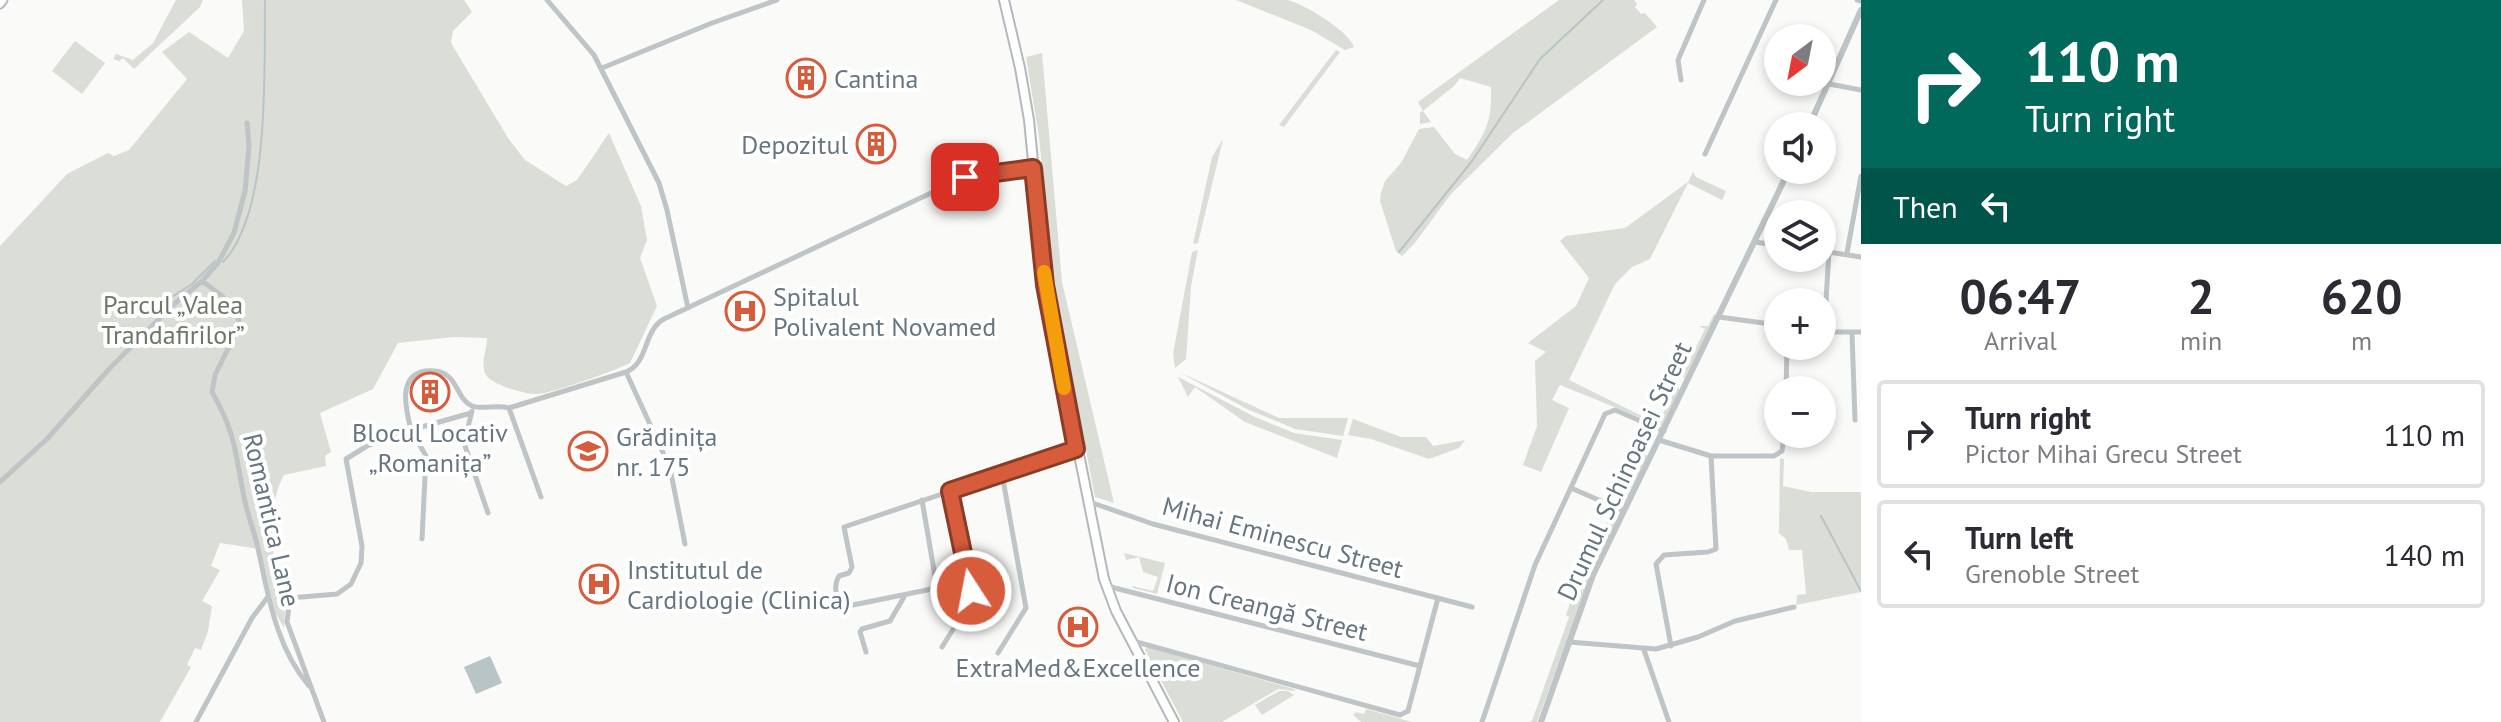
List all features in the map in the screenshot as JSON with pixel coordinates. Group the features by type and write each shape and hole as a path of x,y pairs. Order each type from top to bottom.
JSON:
{"main road":[{"path":"1004,0 1022,79 1045,285 1105,586 1174,722"}],"street":[{"path":"547,0 584,40 602,68 659,183 671,223 688,308"},
{"path":"602,68 777,0"},
{"path":"1681,80 1678,60 1704,0"},
{"path":"1705,154 1776,0"},
{"path":"1836,68 1861,10"},
{"path":"1836,85 1861,90"},
{"path":"0,482 47,439 110,368 174,304 202,281 229,245 238,223 249,170 247,123"},
{"path":"324,722 287,622 290,598 337,594 351,584 361,563 362,546 346,459 367,446 472,409 509,408 626,372 637,366 656,323 965,177 1033,168"},
{"path":"1847,253 1861,176"},
{"name":"Drumul Schinoasei Street","path":"1541,722 1593,575 1782,184"},
{"path":"1754,242 1764,243"},
{"path":"1836,252 1861,257"},
{"name":"Romantica Lane","path":"202,281 235,310 239,319 239,327 215,375 212,392 225,414 235,442 267,597 292,661 312,690"},
{"path":"1719,317 1764,323"},
{"path":"1836,332 1861,332"},
{"path":"1852,333 1855,420"},
{"path":"422,539 426,456 411,430 407,385 421,372 435,370 446,374 472,409"},
{"path":"626,372 670,468 685,544"},
{"path":"509,408 541,497"},
{"path":"472,409 464,443 488,513"},
{"path":"1482,722 1535,565 1601,421 1608,411 1615,410 1664,431"},
{"path":"1659,440 1711,456 1778,455 1782,448"},
{"path":"922,500 938,585 934,590 848,606 839,602 836,580 849,573 852,567 844,527 922,500 1076,449"},
{"path":"1671,646 1655,567 1664,555 1716,549 1711,456"},
{"path":"998,653 1026,608 1002,474"},
{"path":"1571,488 1624,511"},
{"path":"942,647 967,607 971,591 950,491"},
{"name":"Mihai Eminescu Street","path":"1086,501 1153,524 1472,607"},
{"name":"Ion Creangă Street","path":"1105,586 1420,666"},
{"path":"866,652 860,632 862,629 893,619 905,596"},
{"path":"196,722 252,618 267,597"},
{"path":"1132,641 1404,715 1408,711 1438,598"},
{"path":"1569,642 1644,650 1671,646 1735,621 1794,607"},
{"path":"1644,650 1669,722"}],"green space":[{"path":"176,0 203,0 200,7 134,69 123,58 119,61 113,59 116,54 133,60 153,43"},
{"name":"Parcul „Valea Trandafirilor”","path":"242,0 464,0 472,12 453,31 451,43 508,138 525,160 566,186 577,180 609,133 641,206 647,240 640,258 657,306 630,363 585,381 539,394 510,389 489,379 484,367 487,338 453,337 398,343 373,389 320,413 331,452 325,456 326,466 284,475 278,489 272,533 278,594 286,594 284,628 275,612 260,549 220,543 211,566 220,570 202,601 212,606 208,631 201,650 195,648 187,665 191,667 160,722 0,722 0,246 67,174 108,153 114,156 129,150 187,79 162,52 189,32 228,58 244,31"},
{"path":"1236,0 1294,2 1335,26 1354,47 1345,50 1311,30"},
{"path":"1559,0 1634,0 1637,4 1635,7 1657,27 1513,133 1451,194 1402,256 1396,251 1380,201 1385,181 1401,163 1419,129 1434,127 1455,154 1467,160 1486,126 1491,87 1460,78 1423,111 1418,102"},
{"path":"75,41 105,63 82,94 52,71"},
{"path":"1336,50 1340,52 1284,127 1279,125"},
{"path":"1042,53 1062,282 1114,503 1095,497 1053,278 1039,137 1026,57"},
{"path":"1423,111 1431,122 1420,124 1420,112"},
{"path":"1223,139 1198,243 1193,244 1212,157"},
{"path":"1693,172 1696,177 1726,191 1722,200 1688,183 1650,259 1632,267 1615,284 1569,380 1658,424 1675,389 1669,385 1678,387 1680,391 1663,426 1560,385 1552,400 1569,408 1541,472 1523,465 1537,426 1535,361 1546,352 1528,343 1576,306 1589,278 1560,241 1566,236 1625,228 1688,182"},
{"path":"1198,250 1191,286 1186,359 1175,368 1173,354 1192,252"},
{"path":"1714,314 1716,316 1684,379 1680,365 1686,368 1705,329 1699,326 1708,326"},
{"path":"1179,372 1279,418 1348,418 1343,436 1295,429 1247,409"},
{"path":"1178,377 1255,417 1294,433 1342,440 1337,458 1245,422 1195,387 1188,397"},
{"path":"1353,419 1401,437 1426,437 1433,446 1465,440 1459,448 1429,459 1371,439 1348,435"},
{"path":"1637,451 1648,456 1622,507 1615,503"},
{"path":"1780,458 1784,459 1783,486 1811,492 1861,492 1861,592 1796,605 1797,595 1806,594 1802,550 1789,550 1786,539 1779,533"},
{"path":"1612,511 1618,516 1588,583 1537,722 1528,722 1532,721 1569,617 1566,615 1572,597 1576,598 1580,582"},
{"path":"1124,553 1165,563 1157,594 1133,588 1153,591 1158,577 1143,572 1139,557 1126,560"},
{"path":"1147,647 1295,691 1278,689 1222,722 1183,722 1145,650"},
{"path":"1279,691 1294,695 1262,715 1255,705"},
{"path":"1366,709 1412,722 1361,722 1353,715 1356,712 1364,714"}],"shaded area":[{"path":"490,656 502,683 476,694 464,667"}],"waterway":[{"path":"223,262 239,239 250,210 257,175 264,100 265,0"},
{"path":"1399,252 1472,161 1540,59 1603,0"},
{"path":"153,309 192,284 215,261"},
{"path":"1821,516 1861,591"}],"slow traffic":[{"path":"1044,272 1064,388"}],"place":[{"name":"Cantina","path":"806,78"},
{"name":"Depozitul","path":"876,144"},
{"name":"Spitalul Polivalent Novamed","path":"745,311"},
{"name":"Blocul Locativ „Romanița”","path":"430,392"},
{"name":"Grădinița nr. 175","path":"588,451"},
{"name":"Institutul de Cardiologie (Clinica)","path":"599,584"},
{"name":"ExtraMed&Excellence","path":"1078,627"}],"route":[{"path":"965,177 1033,168 1045,285 1076,449 950,491 971,591"}]}
